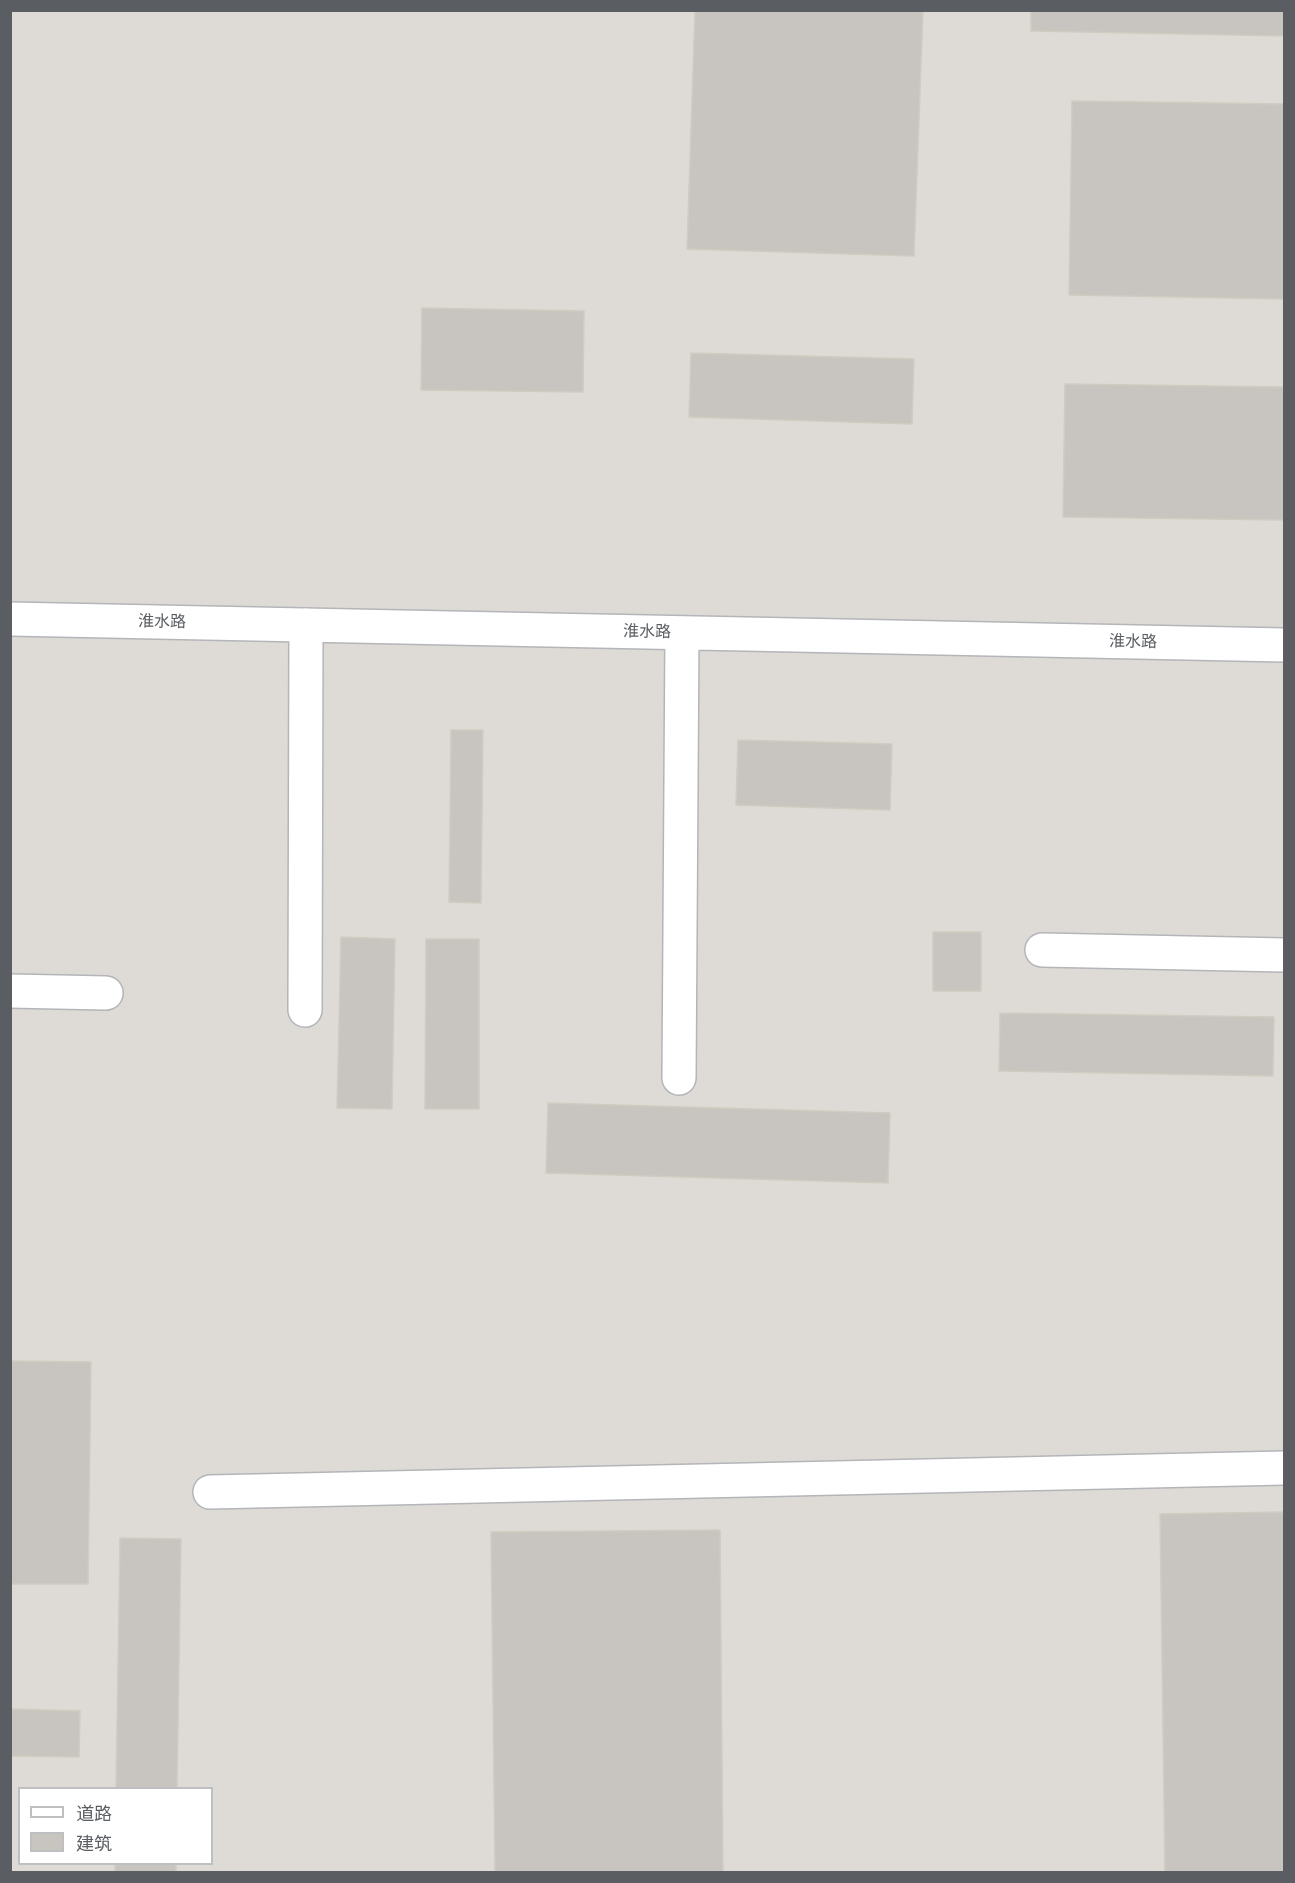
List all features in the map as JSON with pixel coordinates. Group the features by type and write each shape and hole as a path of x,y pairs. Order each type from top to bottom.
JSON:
{"street":[{"name":"淮水路","path":"10,619 1284,645"},
{"path":"305,1010 306,625"},
{"path":"679,1078 682,633"},
{"path":"1042,950 1284,955"},
{"path":"10,991 106,993"},
{"path":"210,1492 1284,1467"}],"shaded area":[{"path":"11,11 1284,11 1284,1872 11,1872"}],"building":[{"path":"695,10 923,10 914,256 687,249"},
{"path":"1031,10 1284,10 1284,36 1031,31"},
{"path":"1072,101 1284,104 1284,299 1069,295"},
{"path":"422,308 584,311 583,392 421,390"},
{"path":"691,353 914,359 912,424 689,417"},
{"path":"1065,384 1284,387 1284,520 1063,517"},
{"path":"451,730 483,730 481,903 449,902"},
{"path":"738,740 892,744 890,810 736,805"},
{"path":"933,932 981,932 981,991 933,991"},
{"path":"341,937 395,939 392,1109 337,1108"},
{"path":"426,939 479,939 479,1109 425,1109"},
{"path":"1000,1013 1274,1017 1273,1076 999,1071"},
{"path":"548,1103 890,1113 888,1183 546,1173"},
{"path":"10,1361 91,1362 88,1584 10,1584"},
{"path":"1284,1512 1284,1872 1165,1872 1160,1514"},
{"path":"720,1530 723,1872 495,1872 491,1532"},
{"path":"120,1538 181,1539 177,1787 116,1787"},
{"path":"10,1709 80,1711 79,1757 10,1756"},
{"path":"115,1865 176,1865 176,1872 115,1872"}]}
